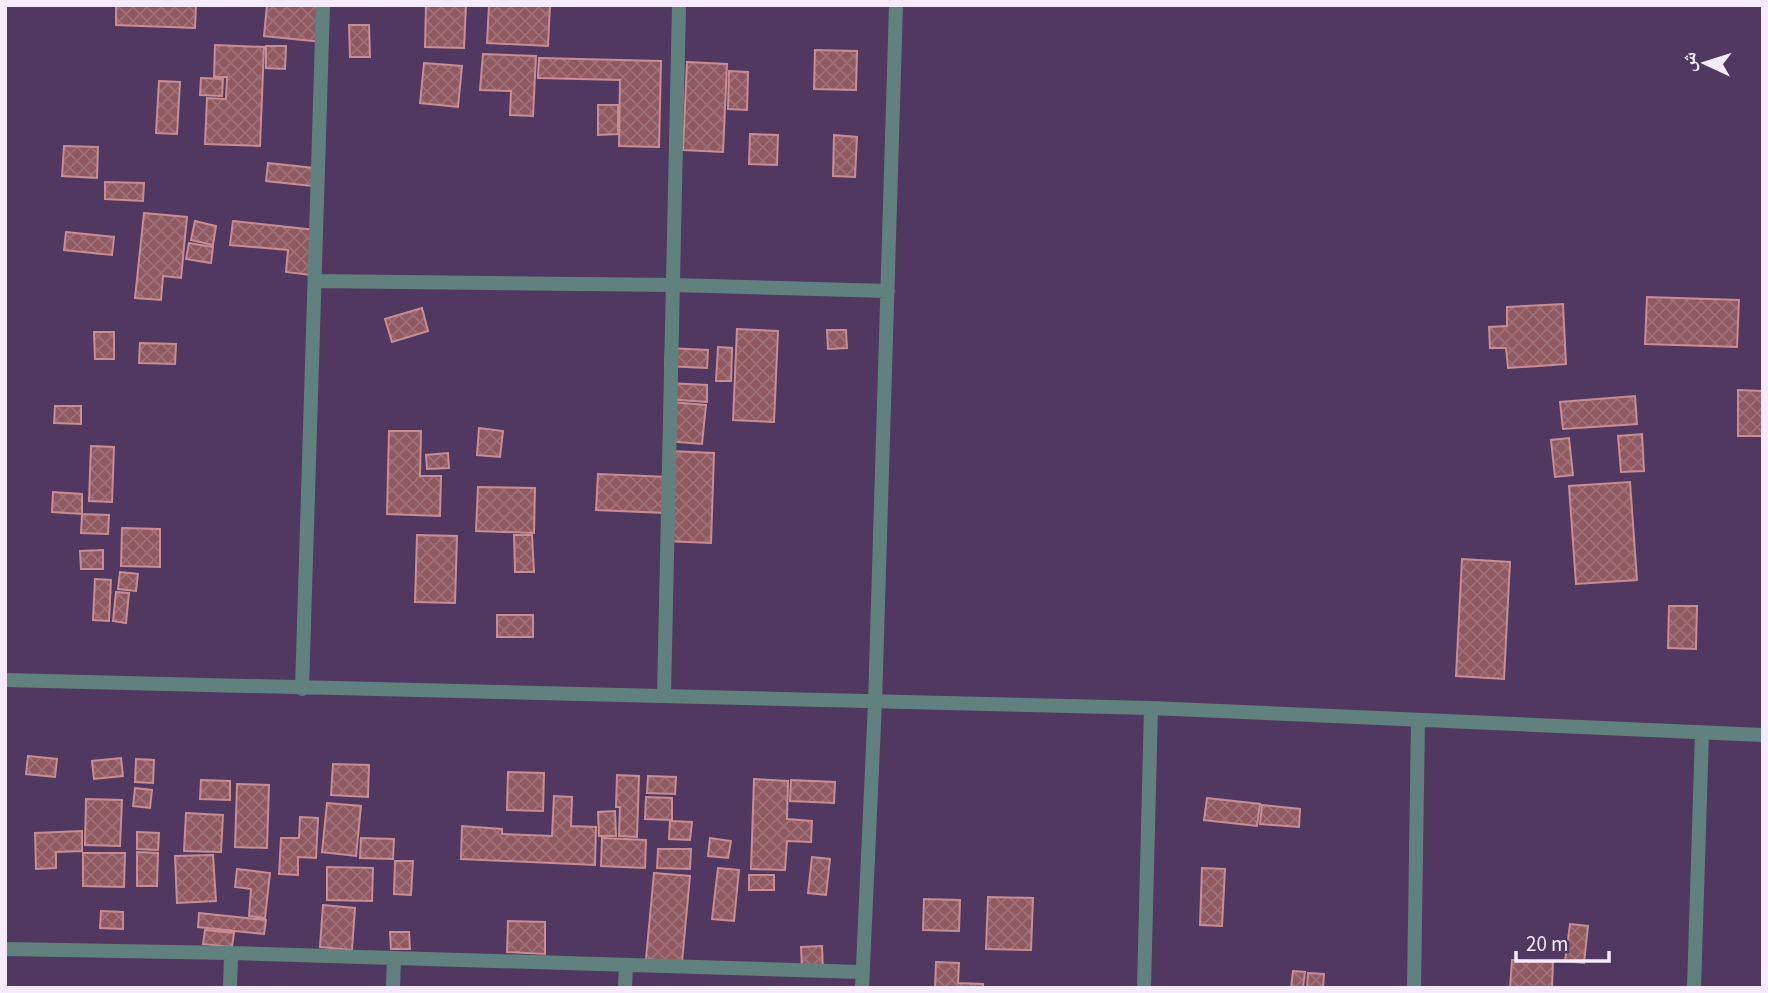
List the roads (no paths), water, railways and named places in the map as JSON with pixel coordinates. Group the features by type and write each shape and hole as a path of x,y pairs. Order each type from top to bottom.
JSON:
{"street":[{"path":"302,689 323,5"},
{"path":"664,695 679,5"},
{"path":"862,988 874,703 896,5"},
{"path":"314,281 673,285 888,291"},
{"path":"5,680 1151,708 1763,735"},
{"path":"1144,988 1151,708"},
{"path":"1414,988 1418,720"},
{"path":"1694,988 1702,733"},
{"path":"5,949 862,972"},
{"path":"230,988 231,953"},
{"path":"393,988 394,958"},
{"path":"625,988 626,965"}]}
